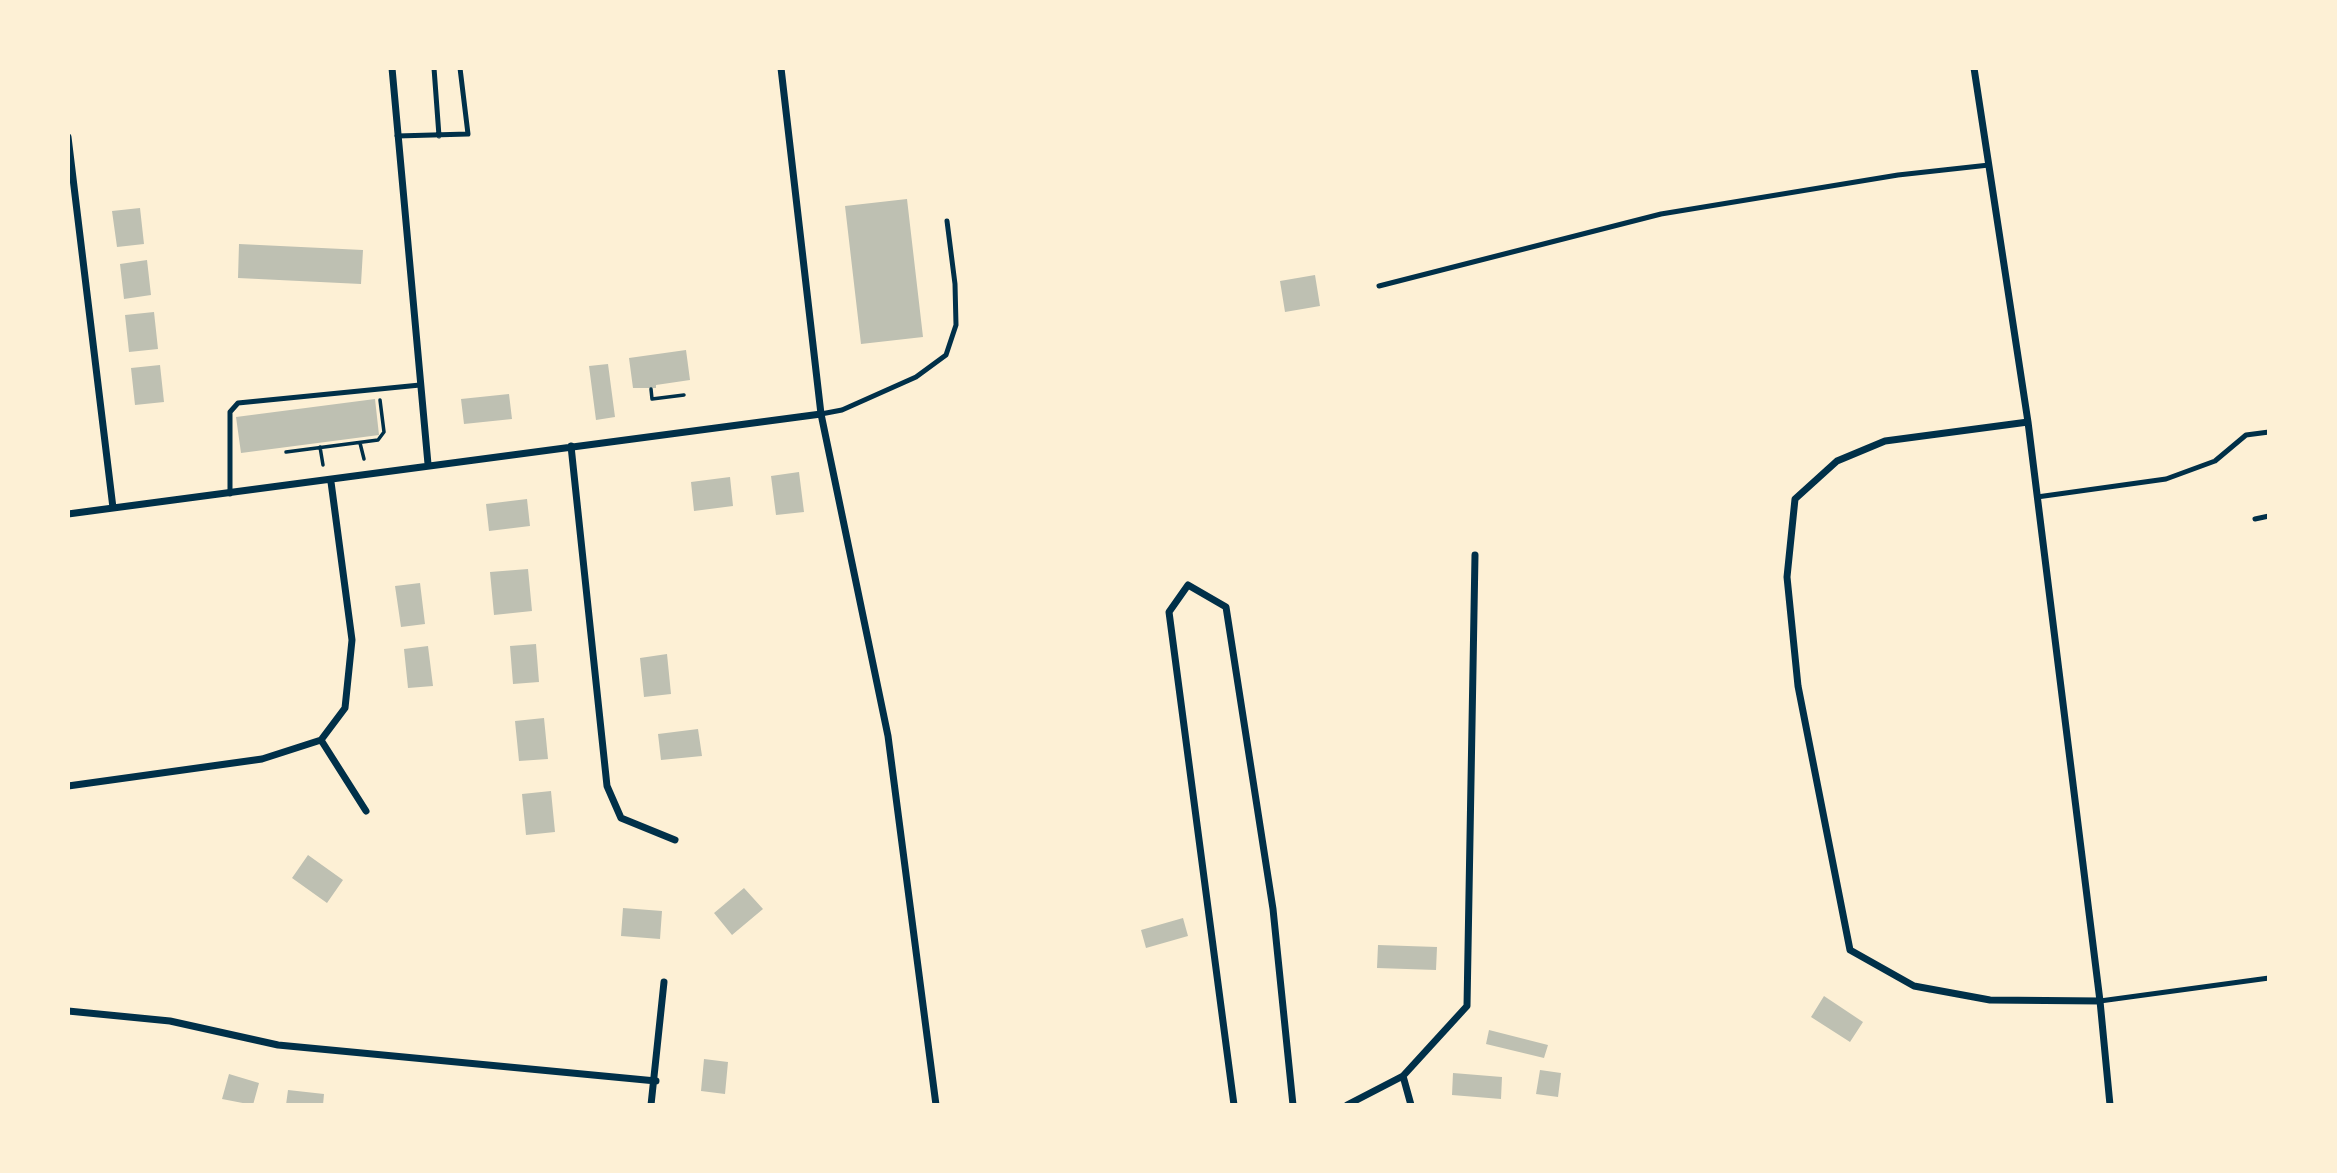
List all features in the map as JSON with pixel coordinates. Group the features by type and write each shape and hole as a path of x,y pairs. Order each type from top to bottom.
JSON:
{"street":[{"path":"392,68 428,464"},
{"path":"781,68 821,414 888,736 936,1105"},
{"path":"1974,68 2028,422 2100,1001 2110,1105"},
{"path":"68,137 113,508"},
{"path":"68,514 331,482 428,464 821,414"},
{"path":"2028,422 1885,441 1837,461 1795,499 1787,578 1798,685 1850,950 1914,986 1990,999 2100,1001"},
{"path":"571,446 607,786 621,818 675,841"},
{"path":"68,786 262,759 321,740 345,708 352,640 331,482"},
{"path":"1347,1105 1403,1076 1468,1006 1475,555"},
{"path":"1234,1105 1169,612 1188,584 1226,607 1273,909 1293,1105"},
{"path":"321,740 366,811"},
{"path":"651,1105 656,1081 664,982"},
{"path":"68,1011 170,1021 278,1045 656,1081"},
{"path":"1403,1076 1411,1105"}],"lane":[{"path":"434,68 439,136"},
{"path":"397,136 468,134 460,68"},
{"path":"1379,286 1661,214 1898,175 1989,165"},
{"path":"821,414 842,411 916,377 946,355 956,325 955,284 947,221"},
{"path":"230,494 232,407 237,403 420,385"},
{"path":"2037,497 2166,479 2215,461 2246,435 2269,432"},
{"path":"2255,519 2269,516"},
{"path":"2100,1001 2269,978"}],"path":[{"path":"286,452 378,440 384,432 379,389"},
{"path":"650,389 652,399 684,395"},
{"path":"360,443 364,459"},
{"path":"320,447 323,465"}],"building":[{"path":"907,199 923,337 861,344 845,206"},
{"path":"140,208 144,244 117,247 112,211"},
{"path":"239,244 363,250 361,284 238,278"},
{"path":"147,260 151,295 124,299 120,264"},
{"path":"1315,275 1320,306 1285,312 1280,281"},
{"path":"154,312 158,349 129,352 125,315"},
{"path":"686,350 690,380 656,385 656,388 633,388 629,358"},
{"path":"608,364 615,417 596,420 589,366"},
{"path":"160,365 164,402 135,405 131,368"},
{"path":"509,394 512,419 464,424 461,399"},
{"path":"375,399 379,435 241,453 236,417"},
{"path":"799,472 804,512 776,515 771,476"},
{"path":"730,477 733,506 694,511 691,482"},
{"path":"527,499 530,526 489,531 486,504"},
{"path":"528,569 532,611 494,615 490,572"},
{"path":"420,583 425,624 401,627 395,586"},
{"path":"536,644 539,682 513,684 510,646"},
{"path":"428,646 433,686 408,688 404,649"},
{"path":"667,654 671,694 644,697 640,658"},
{"path":"544,718 548,759 519,761 515,721"},
{"path":"698,729 702,756 661,760 658,734"},
{"path":"551,791 555,832 526,835 522,794"},
{"path":"308,855 343,880 327,903 292,878"},
{"path":"744,888 763,909 732,935 714,913"},
{"path":"623,908 662,911 660,939 621,936"},
{"path":"1183,918 1188,936 1146,948 1141,930"},
{"path":"1378,945 1437,947 1436,970 1377,968"},
{"path":"1824,996 1863,1022 1850,1042 1811,1017"},
{"path":"1489,1030 1548,1045 1544,1058 1486,1044"},
{"path":"704,1059 728,1062 725,1094 701,1091"},
{"path":"1540,1070 1561,1073 1558,1097 1536,1094"},
{"path":"1453,1073 1502,1077 1501,1099 1452,1095"},
{"path":"229,1074 259,1083 253,1105 222,1099"},
{"path":"288,1090 324,1094 323,1105 286,1105"}]}
